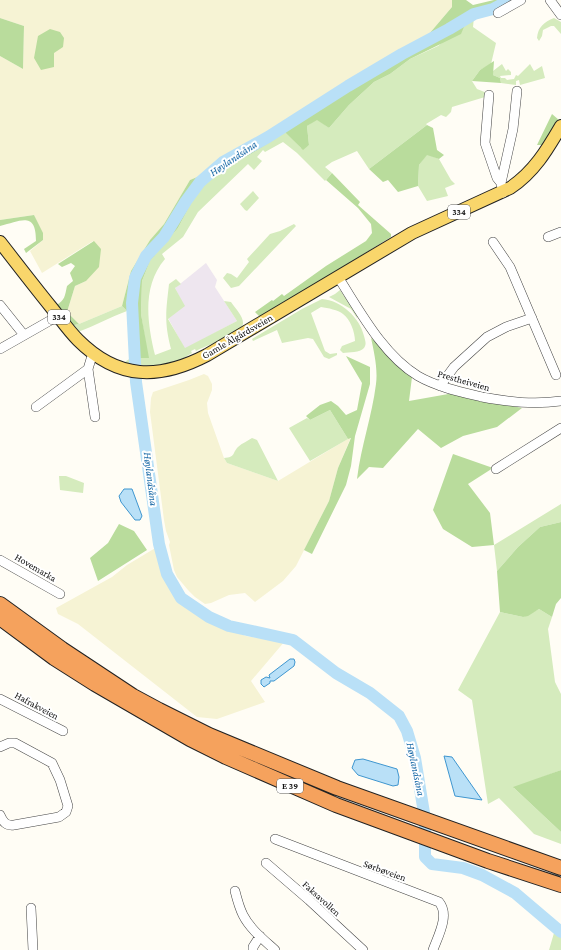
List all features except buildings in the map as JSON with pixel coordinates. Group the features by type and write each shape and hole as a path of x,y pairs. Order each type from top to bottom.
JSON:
{"highway":[{"name":"E 39","path":"0,604 62,649 132,696 158,710 193,734"},
{"name":"E 39","path":"0,618 54,658 83,676 291,787 473,856 561,885"},
{"name":"E 39","path":"206,741 561,868"}],"main road":[{"name":"Gamle Ålgårdsveien","path":"0,242 72,334 94,354 112,364 138,372 167,371 193,362 412,233 502,188 522,180 534,168 561,126"}],"street":[{"path":"498,13 521,0"},
{"path":"550,0 561,15"},
{"path":"502,188 512,135 517,91"},
{"path":"489,95 485,144 502,188"},
{"path":"548,237 561,232"},
{"path":"493,242 510,267 556,375"},
{"name":"Prestheiveien","path":"338,277 381,342 405,367 419,377 440,386 508,402 539,403 561,401"},
{"path":"0,305 24,335"},
{"path":"0,349 58,316"},
{"path":"440,386 454,367 487,337 532,318"},
{"path":"94,354 88,369 95,417"},
{"path":"36,407 88,369"},
{"path":"496,469 561,428"},
{"name":"Hovemarka","path":"0,560 60,594"},
{"name":"Hafrakveien","path":"0,699 63,731"},
{"path":"0,747 9,743 15,743 52,763 60,780 68,806 66,812 59,817 14,826 8,826 5,824 0,815"},
{"name":"Sørbøveien","path":"275,839 439,902 443,906 444,913 433,950"},
{"name":"Faksavollen","path":"266,863 363,950"},
{"path":"235,891 242,914 260,936 275,950"},
{"path":"31,908 33,950"},
{"path":"254,950 253,947 260,936"}],"shaded area":[{"path":"0,0 452,0 452,7 429,34 202,175 190,180 164,224 150,240 131,271 122,306 79,324 67,312 75,286 86,281 93,241 42,273 30,251 43,240 34,215 0,220 0,56 23,69 24,26 0,18"},
{"path":"206,263 217,280 215,287 237,321 185,349 168,318 184,306 175,288"},
{"path":"204,374 208,376 212,384 212,390 207,403 208,413 227,463 278,481 351,437 338,468 329,501 296,566 283,581 255,602 245,593 229,595 205,604 188,590 177,577 174,570 169,545 170,542 164,520 150,412 151,398 153,392"},
{"path":"157,547 162,564 164,580 176,597 219,626 246,636 285,641 251,681 265,702 217,719 197,717 78,624 58,614 56,608 112,577 127,565"}],"green space":[{"path":"452,0 466,0 473,5 494,0 515,0 499,9 474,17 466,22 461,34 410,59 390,74 374,82 349,105 329,128 317,120 307,126 309,145 303,150 285,132 207,181 195,196 178,228 150,261 142,281 141,314 149,358 131,358 130,314 122,306 131,271 150,240 164,224 190,180 202,175 429,34 452,7"},
{"path":"474,17 473,27 496,43 491,64 480,70 472,81 477,89 487,93 485,97 452,107 451,112 446,117 441,115 426,124 427,125 369,169 357,151 332,162 325,167 332,173 325,181 297,153 283,142 265,152 263,150 257,157 262,161 254,170 248,164 198,212 183,237 162,254 165,259 153,281 148,305 150,330 155,355 171,349 166,324 166,309 169,284 176,279 181,284 175,288 185,306 168,319 185,348 237,321 224,301 231,302 239,313 243,321 241,328 230,336 196,351 195,349 191,351 192,353 174,364 145,368 123,363 131,358 148,358 141,314 142,281 150,261 178,228 195,196 207,181 261,148 285,131 301,148 309,145 307,126 317,119 329,128 349,105 374,82 390,74 410,59 438,46"},
{"path":"0,18 24,26 23,69 0,56"},
{"path":"554,18 561,22 561,34 554,26 551,26 543,30 539,41 537,38 540,28 544,23"},
{"path":"50,29 60,32 64,38 63,47 54,53 54,67 41,70 34,58 38,36"},
{"path":"494,61 493,75 500,78 501,83 472,81 480,70"},
{"path":"502,64 506,71 508,69 511,72 511,75 500,76 501,78 505,78 507,80 514,79 516,75 518,76 530,64 534,71 542,66 545,78 520,85 519,80 516,81 516,85 501,83 500,78 493,75 493,71"},
{"path":"552,114 559,120 561,119 544,145 537,145"},
{"path":"427,125 433,128 437,150 444,155 439,159 427,155 419,165 418,186 398,192 388,180 383,182 369,169"},
{"path":"427,154 439,159 451,180 455,184 445,188 448,196 427,201 418,186 419,165"},
{"path":"332,173 360,202 358,205 391,234 391,237 261,318 255,312 282,294 284,296 326,266 366,241 372,233 371,224 358,208 326,180"},
{"path":"253,191 259,198 247,211 240,204"},
{"path":"34,215 43,233 43,240 26,253 24,249 36,241 33,225 26,220 0,226 0,220"},
{"path":"294,224 296,226 239,286 231,288 223,278 227,273 237,278 249,262 247,259 270,234"},
{"path":"94,241 101,249 99,267 86,281 75,286 67,312 79,324 70,326 56,305 63,300 67,286 73,281 70,273 75,266 71,263 62,267 58,264"},
{"path":"340,290 358,316 357,318 351,309 329,297"},
{"path":"322,299 329,300 343,306 354,317 362,329 365,340 365,345 362,350 343,353 340,350 342,346 355,341 352,326 346,316 333,309 321,307 311,313 325,351 330,354 337,353 337,355 329,359 324,357 313,339 308,338 282,343 277,330 253,341 252,339 302,309"},
{"path":"122,306 127,311 84,330 78,332 70,326 79,324"},
{"path":"371,338 380,345 396,365 412,377 409,401 454,393 522,408 497,427 463,436 441,448 418,429 383,468 369,467 357,479 376,384 376,367"},
{"path":"346,356 370,367 370,384 355,436 351,466 346,485 312,554 304,550 329,501 338,468 351,438 348,439 330,410 310,420 306,416 320,405 331,401 346,415 357,410 362,383"},
{"path":"330,410 348,439 310,461 289,428 307,418 310,420"},
{"path":"252,438 257,440 278,481 227,463 224,458 232,456 236,449"},
{"path":"453,454 493,468 468,484 490,513 494,545 472,547 443,529 433,510"},
{"path":"59,476 66,476 84,483 83,493 60,490"},
{"path":"561,504 561,522 540,527 518,547 497,571 494,545"},
{"path":"561,522 561,598 556,604 552,617 539,609 528,616 523,617 500,612 497,571 518,547 540,527"},
{"path":"119,524 134,531 147,550 98,581 90,558 108,543"},
{"path":"539,609 552,617 548,629 555,682 561,694 561,770 514,788 561,832 561,844 534,834 499,798 488,804 472,700 458,690 500,612 523,617"},
{"path":"561,770 561,832 513,787"},
{"path":"561,924 561,950 549,950 554,933"}],"water":[{"path":"124,489 132,489 142,516 140,520 135,520 121,502 119,496"},
{"path":"290,659 294,659 294,666 274,681 270,681 270,683 264,687 261,684 261,680 266,677 270,678 269,675"},
{"path":"444,756 452,757 482,800 455,796"},
{"path":"363,759 397,769 399,777 398,785 393,786 358,775 352,768 355,760"}],"waterway":[{"name":"Høylandsåna","path":"510,0 493,9 474,14 402,54 348,86 268,137 223,162 200,182 186,201 164,237 146,256 135,278 132,303 136,382 159,544 167,574 181,598 209,617 229,626 293,640 336,673 370,693 399,716 407,731 415,758 425,819 425,857 432,864 463,868 482,875 515,893 561,932"}]}
